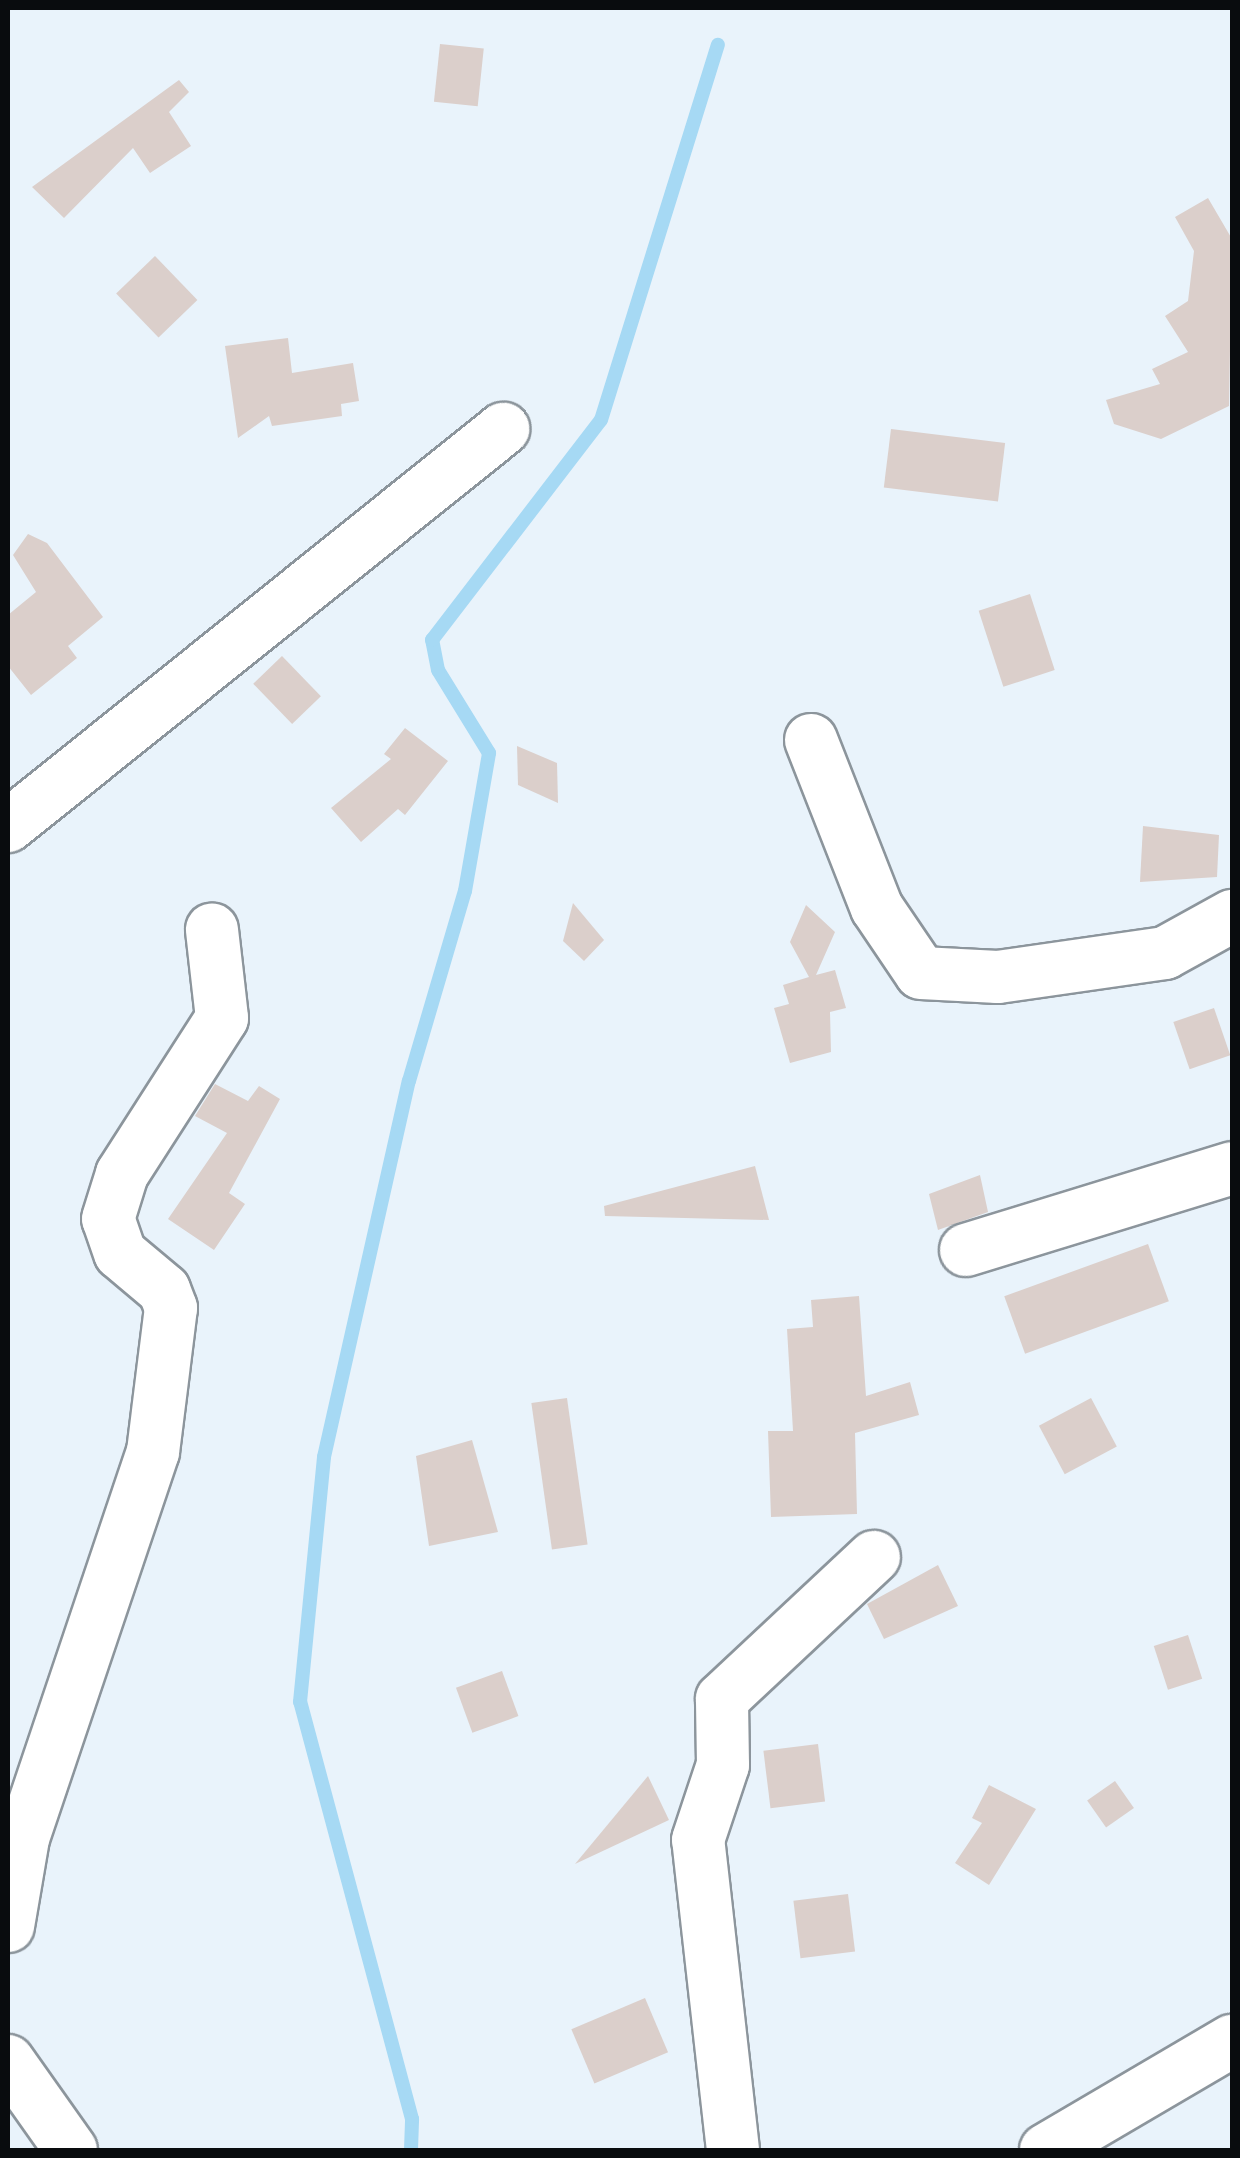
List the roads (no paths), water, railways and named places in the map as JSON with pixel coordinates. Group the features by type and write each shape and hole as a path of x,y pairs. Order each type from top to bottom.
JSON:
{"street":[{"path":"8,826 504,428"},
{"path":"811,740 877,908 921,973 998,977 1165,953 1232,916"},
{"path":"8,1926 23,1838 153,1452 171,1308 120,1253 108,1218 122,1174 222,1018 212,930"},
{"path":"966,1250 1232,1168"},
{"path":"733,2150 698,1840 722,1765 722,1699 874,1557"},
{"path":"1046,2150 1232,2041"},
{"path":"8,2062 71,2150"}],"waterway":[{"path":"411,2150 412,2119 300,1702 324,1457 409,1081 465,891 489,753 438,670 432,640 601,420 718,45"}]}
